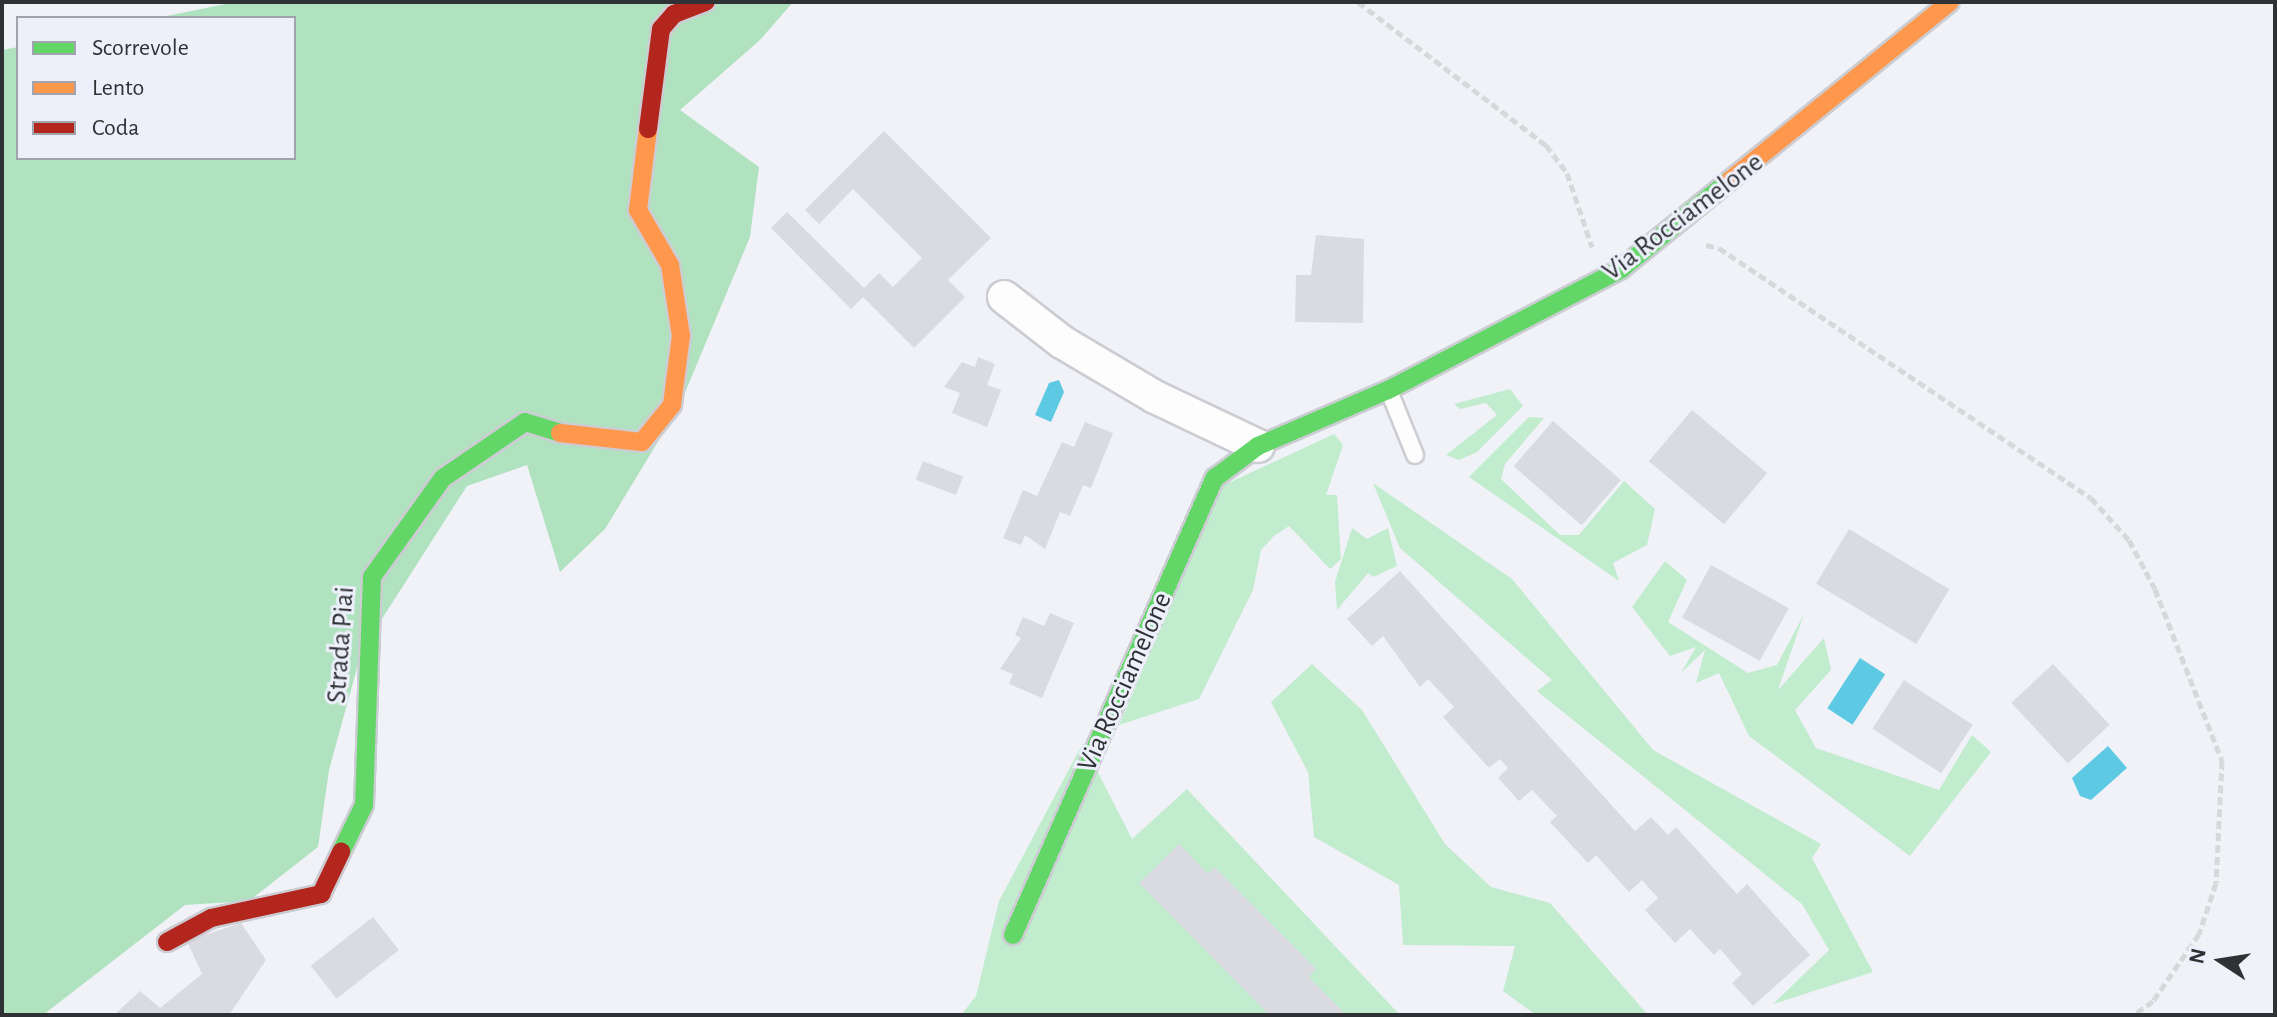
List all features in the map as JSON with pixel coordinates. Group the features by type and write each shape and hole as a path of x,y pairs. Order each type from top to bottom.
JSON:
{"street":[{"name":"Strada Piai","path":"167,942 211,918 321,894 364,805 372,577 443,478 525,422 571,436 642,442 672,405 681,336 670,265 638,210 661,29 674,14 706,2"},
{"name":"Via Rocciamelone","path":"1013,935 1215,478 1258,446 1388,390 1621,269 1666,236 1950,2"},
{"path":"1004,297 1062,342 1155,397 1258,446"}],"lane":[{"path":"1388,390 1415,455"}],"path":[{"path":"1358,2 1546,145 1567,173 1583,232 1596,254 1621,269"},
{"path":"1666,236 1719,248 2091,498 2129,540 2155,589 2222,761 2216,883 2199,934 2153,1001 2134,1015"}],"green space":[{"path":"235,2 793,2 760,40 680,110 759,167 750,237 679,407 605,529 560,572 527,465 467,486 362,650 329,770 318,847 249,901 185,905 43,1015 2,1015 2,50 16,47 16,160 296,160 296,16 167,16"},
{"path":"1510,389 1523,406 1477,452 1459,460 1446,455 1497,415 1486,403 1460,409 1454,404"},
{"path":"1529,417 1544,418 1505,464 1501,479 1560,535 1579,535 1624,481 1655,509 1647,545 1613,563 1619,581 1469,477"},
{"path":"1334,434 1343,445 1326,495 1337,495 1341,559 1330,569 1289,526 1274,536 1261,550 1253,590 1199,699 1119,725 1222,486"},
{"path":"1373,483 1512,579 1653,750 1821,844 1812,858 1873,972 1773,1004 1829,950 1802,904 1537,691 1552,680 1400,548"},
{"path":"1352,528 1367,539 1388,528 1397,566 1373,577 1368,573 1337,610 1335,582"},
{"path":"1665,561 1687,580 1668,622 1748,673 1777,665 1804,614 1778,690 1824,638 1831,670 1795,710 1816,748 1939,790 1972,735 1991,752 1910,856 1749,736 1719,673 1696,683 1705,650 1681,673 1696,647 1670,656 1632,607"},
{"path":"1312,664 1362,710 1445,844 1491,887 1550,903 1648,1015 1536,1015 1503,991 1515,946 1403,945 1399,885 1314,837 1308,772 1271,702"},
{"path":"1083,743 1132,839 1187,789 1400,1015 961,1015 976,996 999,901"}],"water":[{"path":"1059,380 1064,392 1051,422 1035,415 1049,383"},
{"path":"1860,658 1885,674 1852,725 1827,708"},
{"path":"2108,746 2127,768 2091,800 2080,796 2072,778"}],"building":[{"path":"884,131 991,238 948,280 965,297 914,348 863,297 851,309 771,228 787,212 864,288 879,273 893,287 922,258 853,189 819,224 805,210"},
{"path":"1316,235 1364,239 1363,323 1295,322 1296,275 1311,275"},
{"path":"978,357 995,364 987,385 1001,390 987,427 952,413 960,393 944,387 962,362 975,367"},
{"path":"1692,410 1767,473 1724,524 1649,461"},
{"path":"1553,421 1621,480 1582,525 1514,466"},
{"path":"1085,422 1113,433 1091,488 1083,485 1070,516 1060,512 1045,549 1025,535 1021,545 1003,538 1023,490 1037,496 1062,442 1074,447"},
{"path":"923,461 963,476 956,495 916,480"},
{"path":"1849,529 1949,589 1916,644 1816,584"},
{"path":"1711,565 1789,608 1760,661 1682,617"},
{"path":"1400,571 1635,831 1651,817 1668,835 1676,827 1737,894 1747,884 1810,955 1753,1006 1732,983 1742,974 1720,949 1714,955 1690,929 1675,943 1645,910 1658,898 1642,880 1629,892 1596,855 1588,863 1550,822 1557,816 1532,790 1519,801 1498,778 1508,768 1500,759 1489,768 1443,717 1454,707 1428,679 1420,687 1383,636 1372,646 1347,619"},
{"path":"1050,613 1074,623 1042,698 1009,684 1013,674 1000,669 1021,638 1015,635 1023,617 1044,626"},
{"path":"2053,664 2110,725 2068,764 2011,703"},
{"path":"1904,680 1973,725 1941,773 1872,729"},
{"path":"1179,844 1208,874 1215,867 1316,969 1309,977 1346,1015 1269,1015 1139,883"},
{"path":"373,917 399,950 337,999 311,966"},
{"path":"241,923 266,960 229,1015 114,1015 140,991 160,1008 202,974 187,941"}],"traffic: fast":[{"path":"1013,935 1215,478 1258,446 1388,390 1621,269 1729,181"},
{"path":"341,852 364,805 372,577 443,478 525,422 560,433"}],"traffic: slow":[{"path":"1729,181 1950,2"},
{"path":"560,433 642,442 672,405 681,336 670,265 638,210 648,129"}],"traffic: jam":[{"path":"648,129 661,29 674,14 706,2"},
{"path":"167,942 211,918 321,894 341,852"}]}
